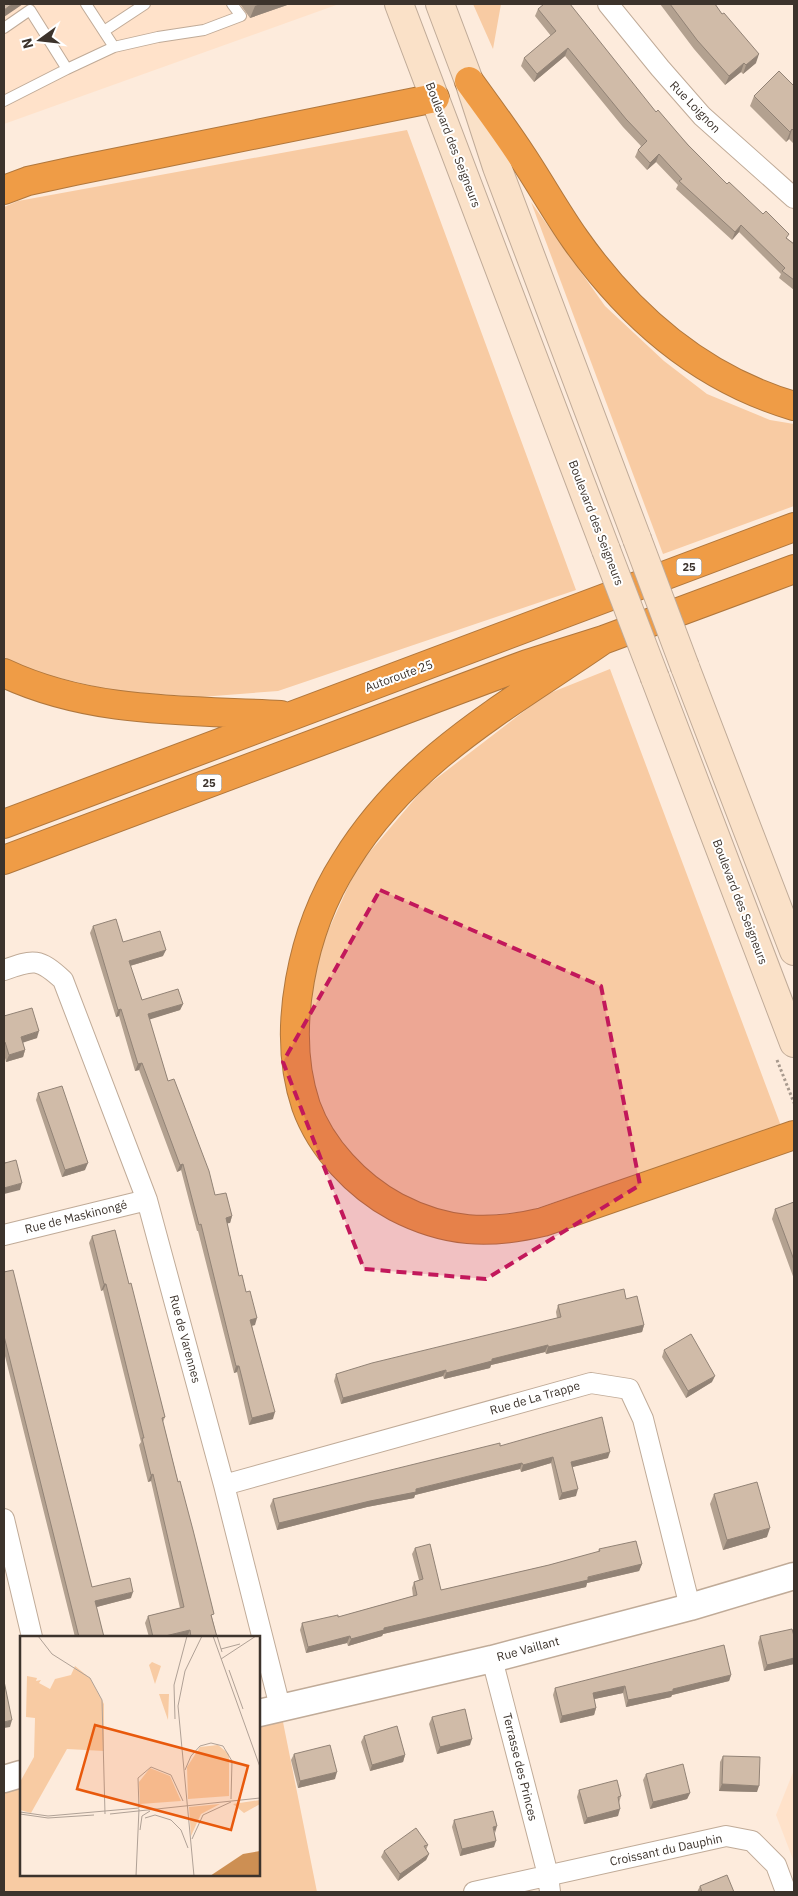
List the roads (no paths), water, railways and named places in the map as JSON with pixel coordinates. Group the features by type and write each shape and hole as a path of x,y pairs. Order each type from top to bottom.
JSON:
{"highway":[{"path":"469,81 522,155 576,241 631,306 680,350 712,371 753,392 794,406"},
{"path":"4,190 28,181 74,171 435,98"},
{"name":"Autoroute 25","path":"4,824 794,527"},
{"name":"25","path":"4,860 527,664 603,640 794,568"},
{"path":"603,640 480,723 424,767 381,812 344,864 319,914 306,953 298,999 296,1052 306,1105 313,1121 331,1150 358,1180 388,1202 422,1220 463,1230 502,1230 543,1222 794,1135"},
{"path":"4,674 62,694 124,707 292,716"}],"main road":[{"name":"Boulevard des Seigneurs","path":"399,4 794,1043"},
{"path":"440,4 469,81 497,168 685,667 791,941"}],"street":[{"name":"Rue Loignon","path":"608,4 666,76 702,116 794,198"},
{"name":"Rue de Varennes","path":"4,970 26,962 47,966 63,980 147,1200 224,1485 254,1636"},
{"name":"Rue de Maskinongé","path":"4,1235 147,1200"},
{"name":"Rue de La Trappe","path":"224,1485 591,1383 629,1390 643,1419 690,1607"},
{"path":"4,1519 32,1636"},
{"name":"Rue Vaillant","path":"269,1710 492,1659 690,1607 794,1576"},
{"name":"Terrasse des Princes","path":"492,1659 549,1883"},
{"name":"Rue de Varennes","path":"260,1665 269,1710"},
{"path":"4,1779 20,1774"},
{"name":"Croissant du Dauphin","path":"549,1883 726,1836 752,1841 776,1865 786,1892"},
{"path":"474,1892 549,1883"}],"lane":[{"path":"86,4 114,47"},
{"path":"104,31 145,4"},
{"path":"4,101 67,68 114,47 158,37 204,30 241,16 232,4"},
{"path":"4,28 30,10 67,68"}]}
